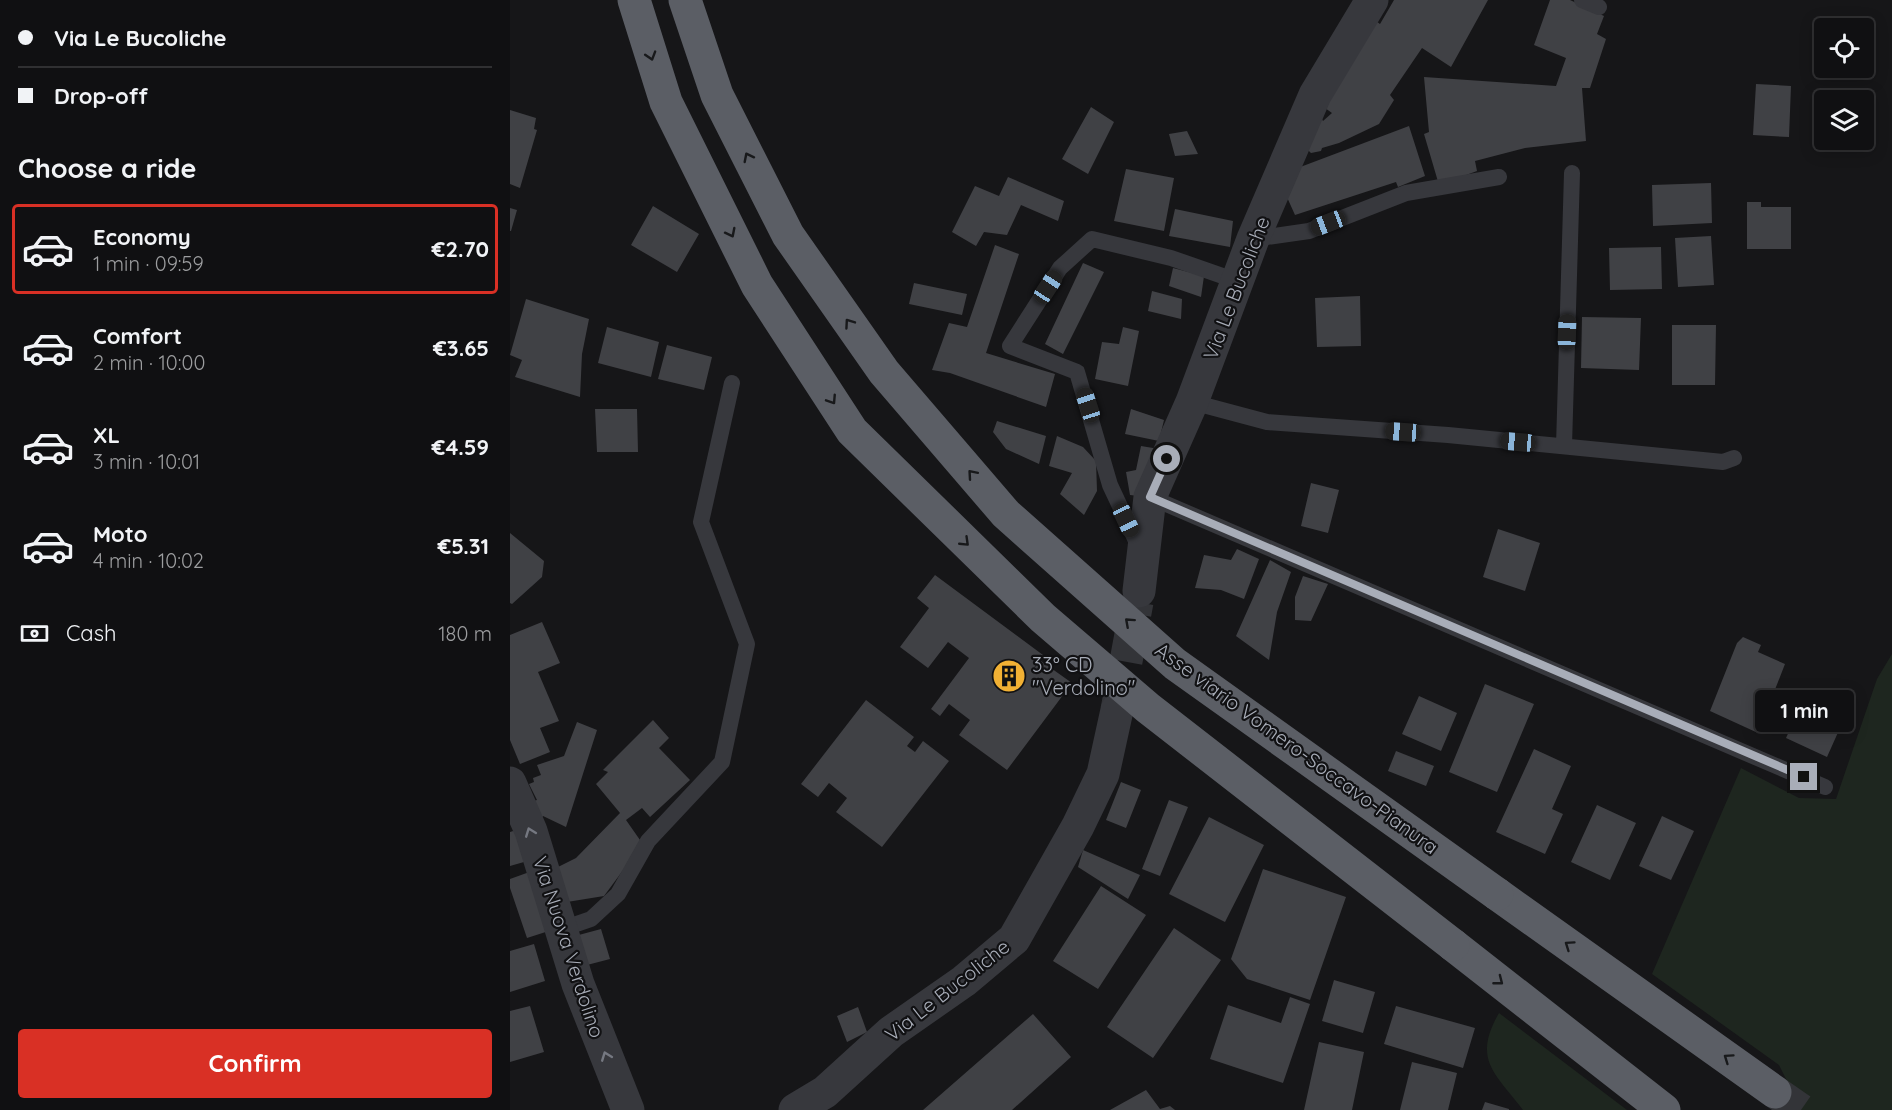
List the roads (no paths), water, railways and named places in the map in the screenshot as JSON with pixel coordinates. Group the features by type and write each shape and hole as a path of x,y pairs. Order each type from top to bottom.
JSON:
{"highway":[{"path":"634,0 666,102 757,285 852,431 1043,618 1148,708 1664,1110"},
{"name":"Asse viario Vomero-Soccavo-Pianura","path":"685,0 717,95 788,235 884,372 1006,514 1175,663 1775,1092"}],"street":[{"name":"Via Le Bucoliche","path":"1139,591 1150,497 1192,402 1253,239 1315,95 1372,0"},
{"name":"Via Le Bucoliche","path":"795,1110 832,1101 891,1032 964,981 1014,939 1078,826 1103,774 1118,710"},
{"name":"Via Nuova Verdolino","path":"510,783 531,831 578,984 628,1110"}],"lane":[{"path":"1582,0 1599,7"},
{"path":"1564,446 1572,174"},
{"path":"1253,239 1309,231 1406,193 1498,177"},
{"path":"1143,556 1110,484 1077,372 1010,346 1060,268 1092,239 1171,258 1238,281"},
{"path":"562,929 591,920 618,894 648,841 722,762 747,644 700,522 732,383"},
{"path":"1192,402 1267,422 1564,446 1723,462 1734,458"},
{"path":"1150,497 1825,787"}],"tunnel":[{"path":"1117,710 1137,602"},
{"path":"1775,1092 1801,1110"}],"place":[{"name":"33° CD \"Verdolino\"","path":"1009,676"}]}
